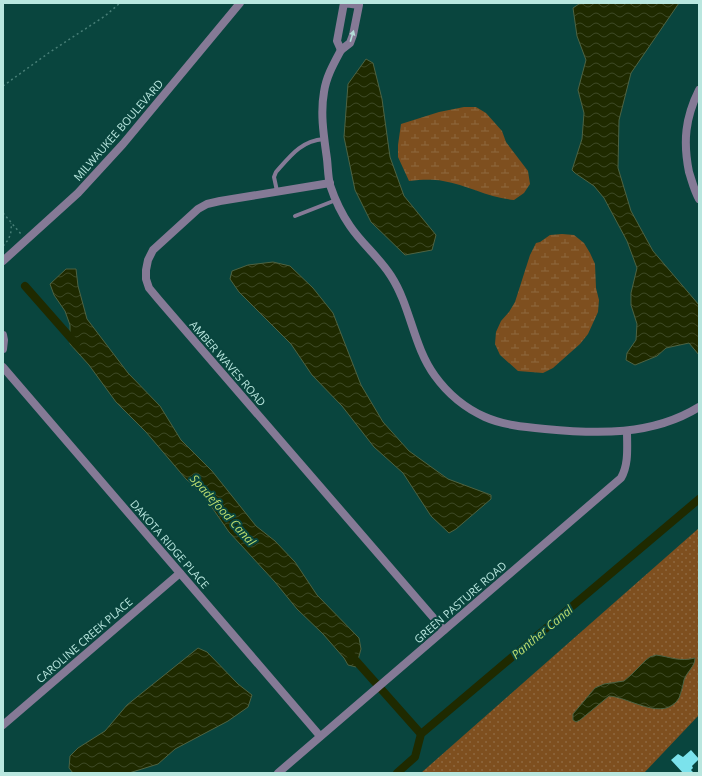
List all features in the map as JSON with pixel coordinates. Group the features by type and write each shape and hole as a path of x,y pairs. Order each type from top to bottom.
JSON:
{"street":[{"name":"MILWAUKEE BOULEVARD","path":"3,261 78,193 123,144 240,3"},
{"path":"341,50 337,41 344,3 359,4 350,43 341,50 327,79 324,91 322,106 324,139 330,183 336,200 350,227 384,264 392,277 426,362 435,376 458,401 485,417 500,422 516,426 567,431 627,431 651,427 674,420 699,407"},
{"path":"699,90 689,114 685,139 687,160 692,183 699,199"},
{"name":"AMBER WAVES ROAD","path":"330,183 220,200 198,209 153,250 148,260 146,279 149,288 164,306 444,630"},
{"path":"3,335 3,349"},
{"name":"DAKOTA RIDGE PLACE","path":"3,366 320,736"},
{"name":"GREEN PASTURE ROAD","path":"278,773 620,478 626,464 627,431"},
{"name":"CAROLINE CREEK PLACE","path":"3,725 180,572"}],"lane":[{"path":"277,191 274,177 276,172 284,163 304,144 313,140 324,139"},
{"path":"295,216 336,200"}],"path":[{"path":"3,86 50,52 105,16 120,3"},
{"path":"3,213 26,240"},
{"path":"3,246 8,241 12,231 11,223"}],"green space":[{"path":"464,107 476,107 486,113 502,131 506,142 528,171 530,184 524,193 514,200 496,197 461,185 443,181 409,181 398,157 401,124 439,112"},
{"path":"550,235 574,235 584,243 590,253 595,264 596,288 599,300 598,312 588,334 580,344 553,368 543,373 518,371 500,355 495,344 496,332 501,321 515,302 530,255 536,243"},
{"path":"699,528 699,715 644,773 421,773"}],"water":[{"path":"679,3 631,73 619,120 618,168 631,211 653,251 699,305 699,355 689,343 666,348 657,356 635,365 626,360 627,353 636,340 637,324 631,305 631,293 637,268 627,241 604,198 594,186 572,170 582,139 584,113 578,90 586,60 577,36 573,8 579,4"},
{"path":"366,59 373,63 382,99 390,157 404,196 436,235 432,250 405,255 371,222 355,190 344,137 348,84"},
{"path":"273,262 290,266 313,288 333,313 361,385 383,422 409,451 448,479 491,495 491,499 456,529 449,533 431,516 403,473 374,447 342,406 312,375 291,344 239,292 230,279 232,271 248,265"},
{"path":"66,269 76,269 78,286 87,319 128,373 160,406 181,440 212,471 256,526 275,541 295,562 317,595 359,638 361,649 356,667 348,665 344,658 323,634 297,609 275,582 229,532 204,496 186,479 146,432 116,402 89,365 70,344 70,325 65,311 54,295 50,284"},
{"path":"198,648 207,652 238,684 252,695 248,707 228,721 175,749 158,764 129,773 73,773 69,768 70,756 78,748 105,731 127,705"},
{"path":"656,655 680,659 695,658 694,664 684,680 679,698 673,705 656,709 609,696 580,720 576,722 573,720 573,714 595,688 604,684 624,681 646,660"}],"building":[{"path":"691,750 699,759 692,766 693,768 691,770 694,773 683,773 671,760 678,754 683,757"}],"waterway":[{"name":"Spadefood Canal","path":"25,286 76,344"},
{"name":"Panther Canal","path":"397,773 415,757 421,734 699,499"},
{"name":"Spadefood Canal","path":"350,654 421,734"}]}
